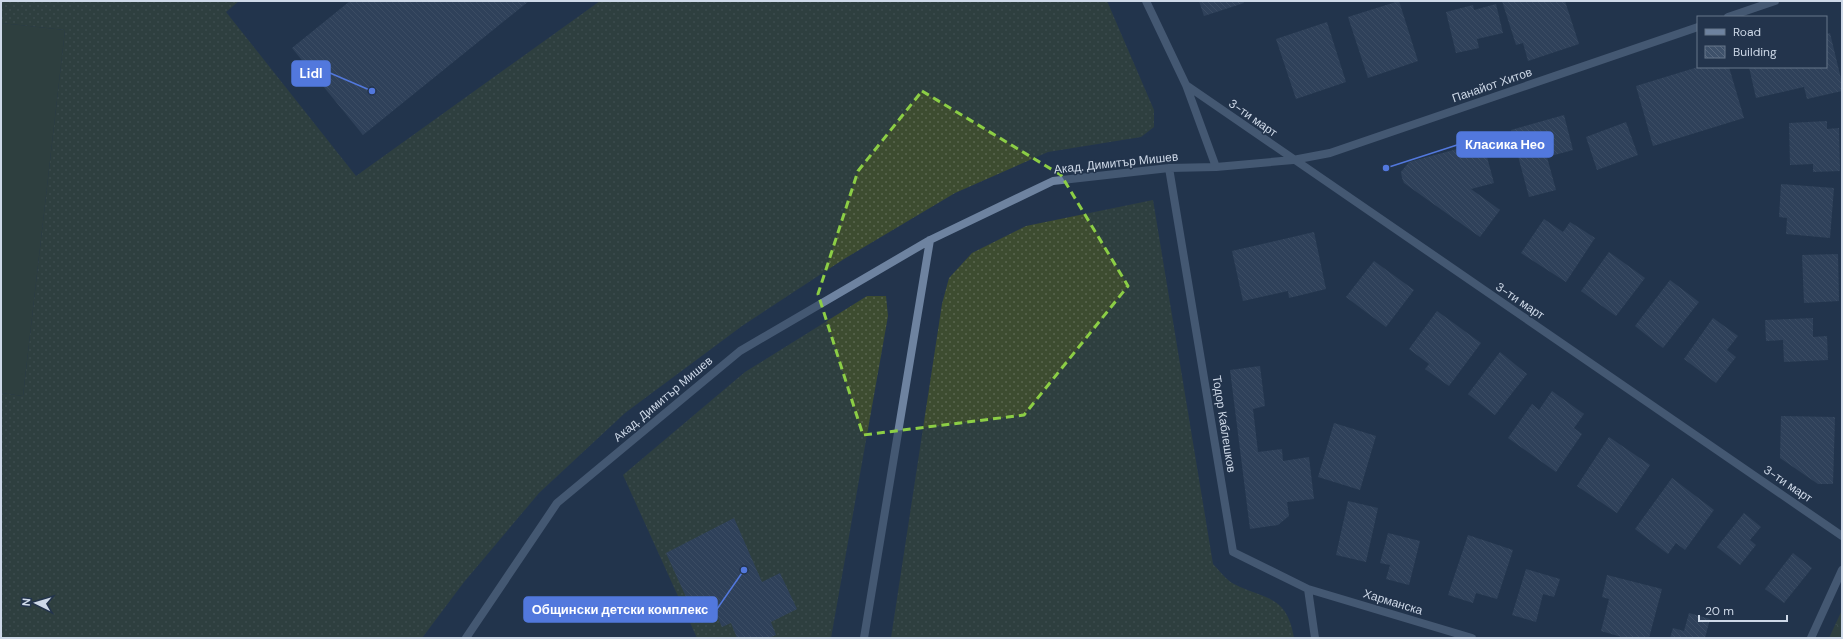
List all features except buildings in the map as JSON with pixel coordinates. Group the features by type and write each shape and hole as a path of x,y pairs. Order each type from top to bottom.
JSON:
{"street":[{"name":"3-ти март","path":"1146,1 1186,85 1216,167"},
{"path":"1731,16 1775,1"},
{"name":"Панайот Хитов","path":"1293,160 1330,153 1697,27"},
{"name":"3-ти март","path":"1186,85 1842,536"},
{"name":"Акад. Димитър Мишев","path":"466,638 557,502 740,351 930,240 1053,180 1169,168 1216,167 1293,160"},
{"name":"Тодор Каблешков","path":"1169,168 1233,552 1308,589"},
{"path":"864,638 930,240"},
{"path":"1811,638 1842,570"},
{"path":"1308,589 1315,638"},
{"name":"Харманска","path":"1308,589 1472,638"}],"highlighted area":[{"path":"922,91 1061,175 1128,286 1024,415 863,435 818,294 858,171"}],"green space":[{"path":"1,1 239,1 226,12 356,176 600,1 1107,1 1154,110 1154,127 1141,137 1048,152 955,193 844,259 742,326 625,413 539,493 464,582 422,638 1,638 1,393 23,396 65,30 1,23"},
{"path":"1,23 65,30 23,396 1,393"},
{"path":"1153,200 1213,564 1234,584 1265,597 1280,606 1291,624 1294,638 891,638 942,304 949,278 972,253 1026,226"},
{"path":"867,296 886,296 888,316 831,638 697,638 623,475 745,372"},
{"path":"1842,610 1842,638 1829,638"}],"place":[{"name":"Lidl","path":"372,91"},
{"name":"Класика Нео","path":"1386,168"},
{"name":"Общински детски комплекс","path":"744,570"}]}
